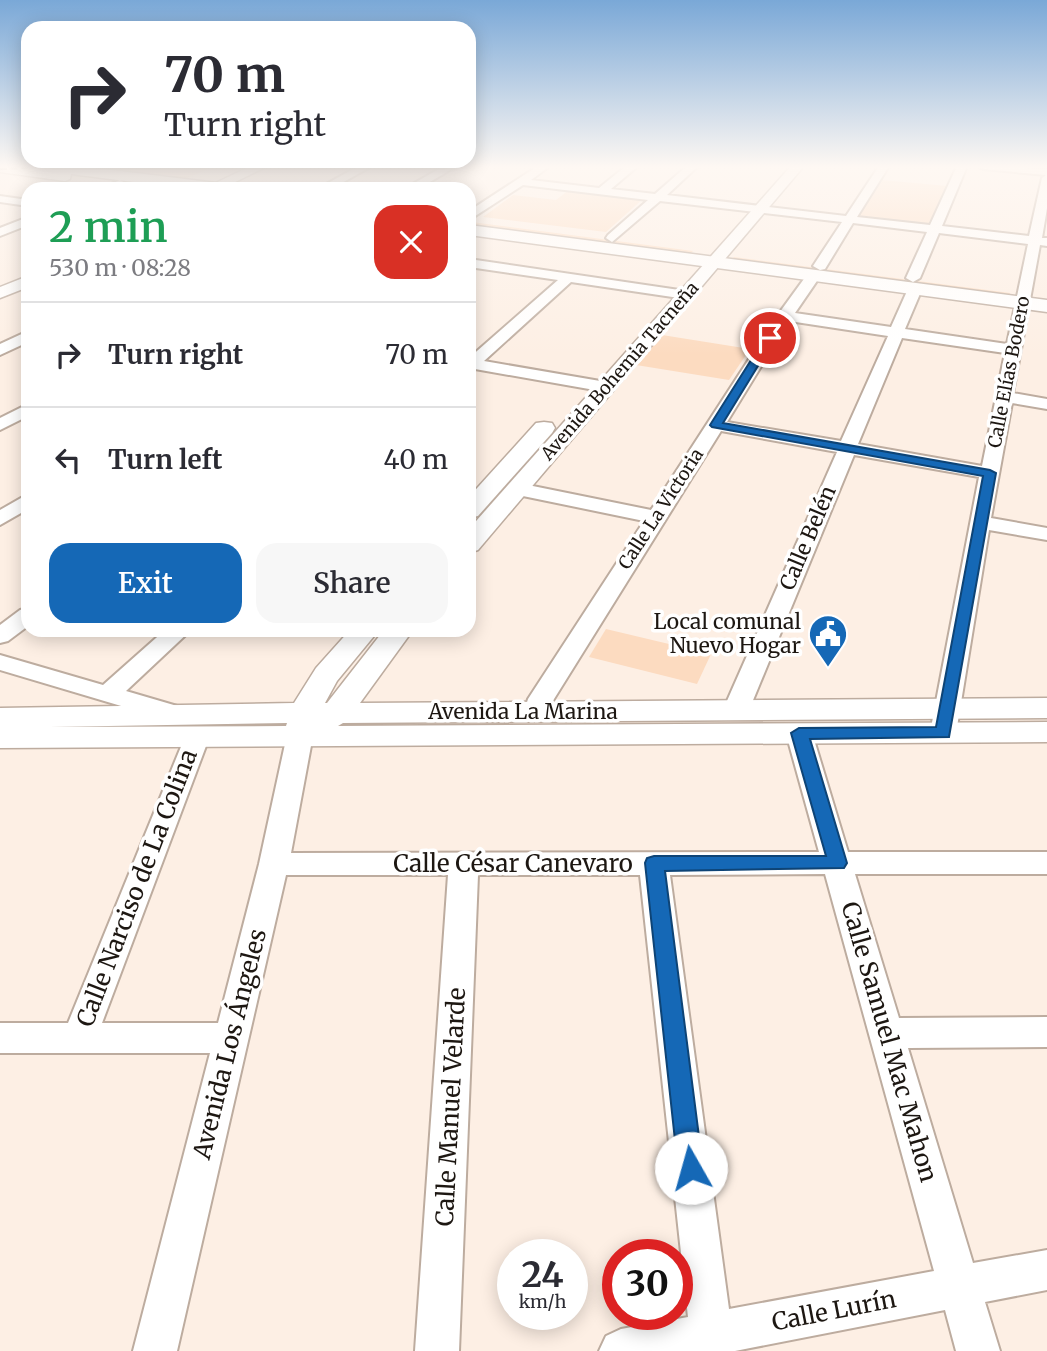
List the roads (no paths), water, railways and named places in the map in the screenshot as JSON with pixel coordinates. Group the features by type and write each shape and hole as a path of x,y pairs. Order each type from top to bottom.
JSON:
{"main road":[{"path":"544,229 817,271 1023,298 1047,306"},
{"path":"476,231 709,254"},
{"path":"1023,298 1047,296"}],"street":[{"path":"612,239 623,229"},
{"name":"Avenida Bohemia Tacneña","path":"477,514 517,489 606,387 676,293 709,254 738,229"},
{"name":"Calle La Victoria","path":"537,712 541,699 654,517 844,229"},
{"path":"934,229 1041,241"},
{"name":"Calle Belén","path":"736,710 895,333 934,229"},
{"name":"Calle Elías Bodero","path":"945,721 1023,298 1041,241"},
{"path":"476,264 676,293"},
{"path":"476,275 488,266"},
{"path":"476,359 568,278"},
{"path":"0,281 21,280"},
{"path":"0,293 21,282"},
{"name":"Avenida Bohemia Tacneña","path":"477,514 584,383 676,293"},
{"path":"784,316 1013,350"},
{"path":"0,350 21,340"},
{"path":"476,365 606,387"},
{"path":"1004,397 1047,404"},
{"path":"716,425 990,473"},
{"path":"517,489 654,517"},
{"path":"0,519 21,505"},
{"path":"980,522 1047,534"},
{"path":"0,636 21,620"},
{"path":"108,694 171,637"},
{"path":"302,724 317,685 359,637"},
{"path":"336,713 394,637"},
{"path":"0,662 175,714"},
{"name":"Avenida La Marina","path":"0,718 175,714 302,724 799,733 945,721 1047,708"},
{"name":"Avenida La Marina","path":"0,738 196,738 302,724 336,713 736,710 945,721 1047,732"},
{"name":"Avenida Los Ángeles","path":"155,1351 274,864 302,724"},
{"name":"Calle Samuel Mac Mahon","path":"799,733 978,1351"},
{"name":"Calle Narciso de La Colina","path":"79,1039 196,738"},
{"path":"654,863 712,1342"},
{"name":"Calle César Canevaro","path":"274,864 1047,863"},
{"name":"Calle Manuel Velarde","path":"438,1351 464,864"},
{"path":"886,1033 1047,1032"},
{"path":"3,1046 79,1039 232,1038"},
{"name":"Calle Lurín","path":"621,1351 712,1342 1047,1270"}],"place":[{"name":"Local comunal Nuevo Hogar","path":"828,668"}]}
